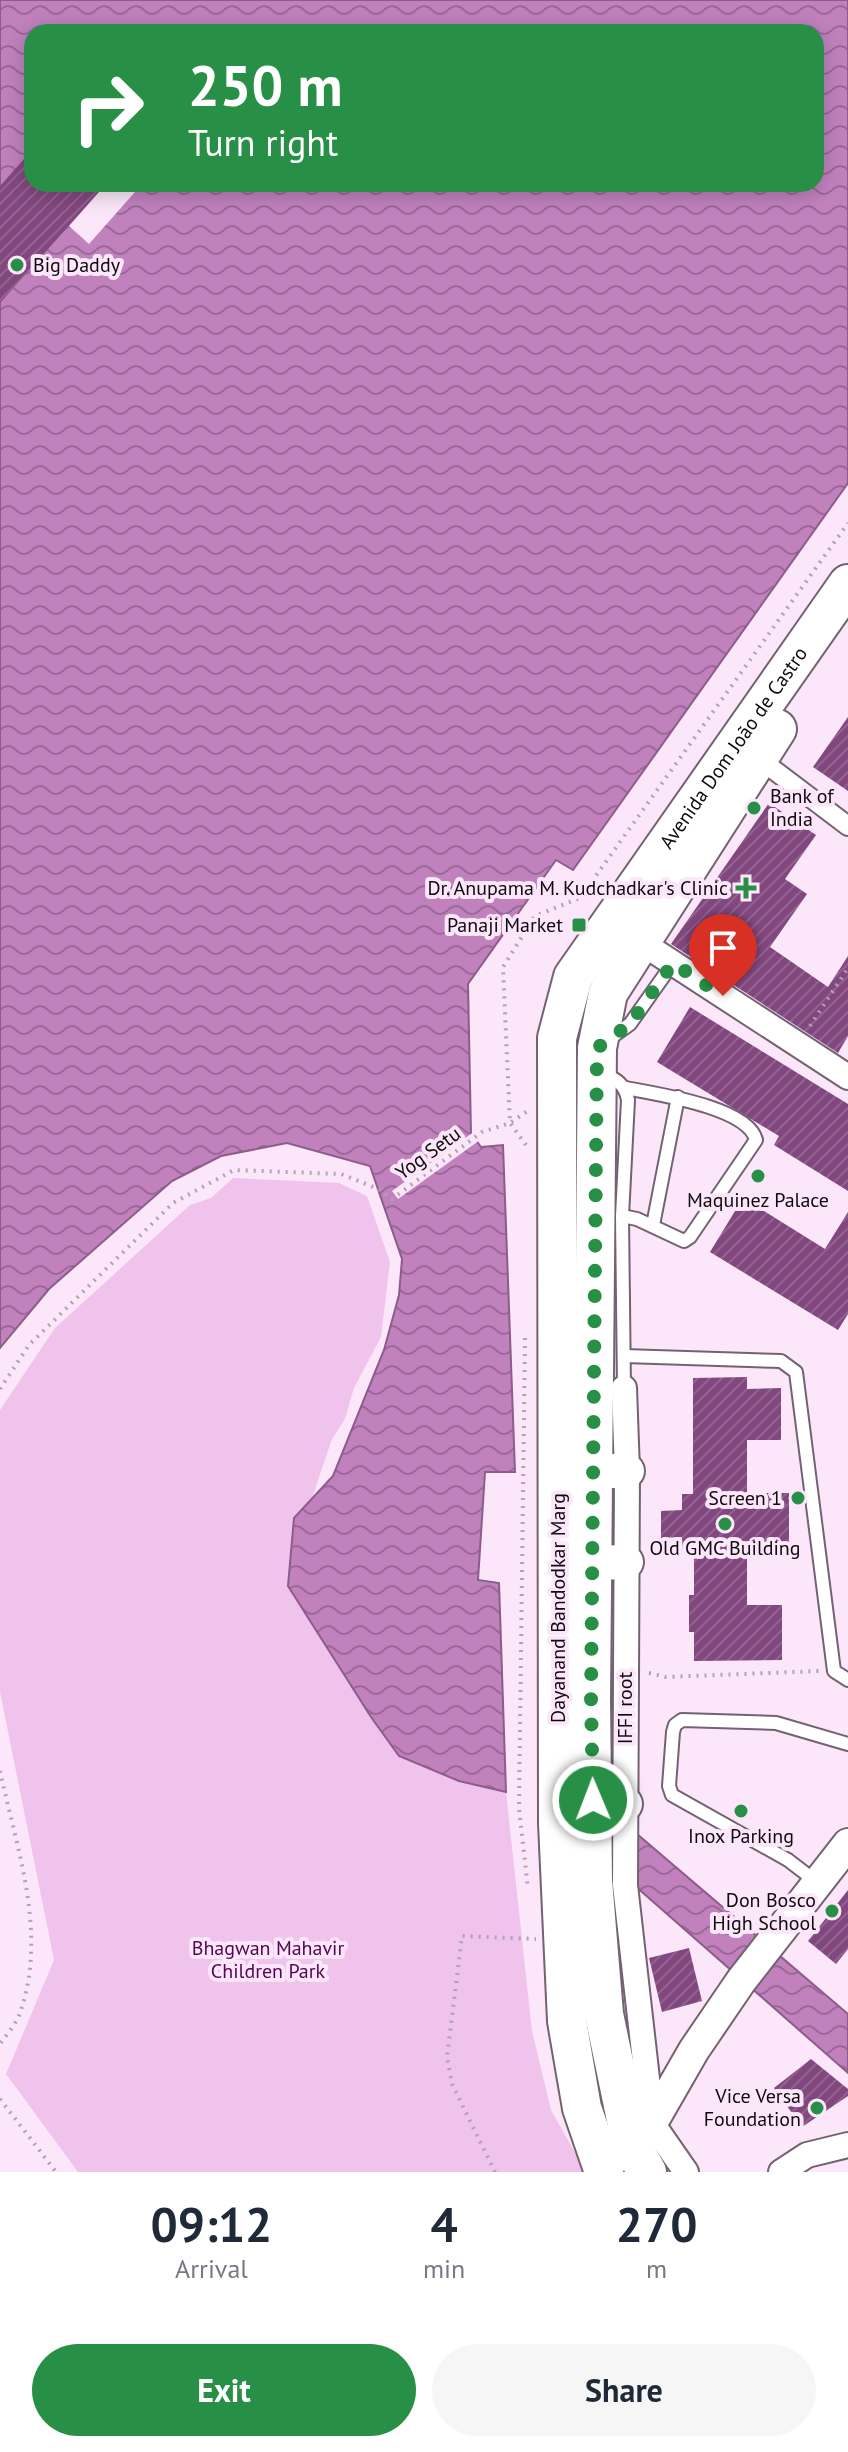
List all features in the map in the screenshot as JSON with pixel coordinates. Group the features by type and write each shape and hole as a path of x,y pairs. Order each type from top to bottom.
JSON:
{"main road":[{"name":"Avenida Dom João de Castro","path":"557,1038 573,977 848,584"},
{"name":"Avenida Dom João de Castro","path":"592,1813 609,1563 605,1057 608,993 758,758 848,625"},
{"name":"Dayanand Bandodkar Marg","path":"557,1038 592,1813 564,1940 567,2021 582,2108 604,2172"},
{"name":"Dayanand Bandodkar Marg","path":"577,1877 604,2014 643,2146"}],"street":[{"path":"758,758 848,826"},
{"path":"642,943 848,1077"},
{"path":"610,1471 624,1388"},
{"name":"IFFI root","path":"609,1563 625,1663 592,1813 625,1885 643,2146"},
{"path":"604,2172 643,2146 694,2050 741,1981 848,1844"},
{"path":"781,2172 807,2155 848,2145"},
{"path":"643,2146 686,2172"}],"lane":[{"path":"605,1057 673,963"},
{"path":"605,1057 678,1097 741,1122 754,1131 756,1140 690,1237 680,1240 653,1225 622,1216"},
{"path":"605,1057 628,1100 622,1216 624,1388"},
{"path":"653,1225 678,1097"},
{"path":"624,1356 781,1361 796,1372 834,1671 848,1680"},
{"path":"818,1883 788,1860 672,1795 669,1786 675,1725 682,1720 776,1723 848,1744"}],"path":[{"path":"798,1044 848,968"},
{"name":"Yog Setu","path":"0,1389 29,1345 173,1203 234,1170 341,1174 381,1190 392,1199 482,1132 510,1123 557,1090"},
{"path":"625,1663 666,1677 834,1671"},
{"path":"0,1771 31,1913 33,1957 20,2015 0,2044"},
{"path":"495,2172 452,2084 447,2057 462,1936 564,1940"},
{"path":"0,2099 56,2172"}],"green space":[{"name":"Bhagwan Mahavir Children Park","path":"233,1178 339,1183 367,1196 390,1262 381,1337 354,1388 345,1419 332,1439 310,1504 294,1518 288,1586 399,1756 459,1781 506,1792 532,2031 551,2110 586,2172 78,2172 6,2074 54,1960 0,1692 0,1410 55,1328 190,1205 211,1198"}],"water":[{"path":"0,0 848,0 848,483 573,870 556,860 468,984 471,1133 481,1147 503,1145 515,1472 485,1472 478,1580 499,1583 506,1792 459,1781 399,1756 288,1586 294,1518 333,1476 384,1350 399,1295 402,1259 370,1166 287,1143 221,1156 172,1181 49,1289 0,1348"},
{"path":"630,1828 848,2014 848,2073 634,1885"}],"pier":[{"path":"99,192 135,192 89,244 69,226"},
{"path":"475,1131 480,1140 398,1199 392,1191"}],"building":[{"name":"Big Daddy","path":"24,159 24,192 99,192 0,303 0,186"},
{"path":"848,717 848,791 813,767"},
{"path":"769,803 816,835 785,879 807,894 770,947 828,987 848,956 848,1036 838,1053 671,944"},
{"path":"690,1007 848,1104 848,1191 774,1145 779,1136 657,1062"},
{"path":"743,1198 825,1249 848,1212 848,1314 838,1330 710,1252"},
{"name":"Old GMC Building","path":"747,1377 747,1389 781,1388 781,1440 747,1440 747,1493 789,1493 789,1553 747,1553 747,1605 782,1605 782,1660 694,1661 694,1632 689,1632 689,1595 694,1595 694,1550 682,1550 682,1537 661,1538 661,1511 682,1510 682,1494 693,1494 693,1378"},
{"path":"848,1890 848,1949 836,1964 808,1941"},
{"path":"689,1948 702,2001 662,2012 649,1958"},
{"path":"811,2059 848,2089 848,2096 802,2127 774,2088"}],"place":[{"name":"Big Daddy","path":"17,265"},
{"name":"Bank of India","path":"754,808"},
{"name":"Dr. Anupama M. Kudchadkar's Clinic","path":"746,888"},
{"name":"Panaji Market","path":"579,925"},
{"name":"Maquinez Palace","path":"758,1176"},
{"name":"Screen 1","path":"798,1498"},
{"name":"Old GMC Building","path":"725,1524"},
{"name":"Inox Parking","path":"741,1811"},
{"name":"Don Bosco High School","path":"832,1911"},
{"name":"Vice Versa Foundation","path":"817,2108"}],"route":[{"path":"593,1800 591,1700 597,1048 630,1024 673,963 723,996"}]}
